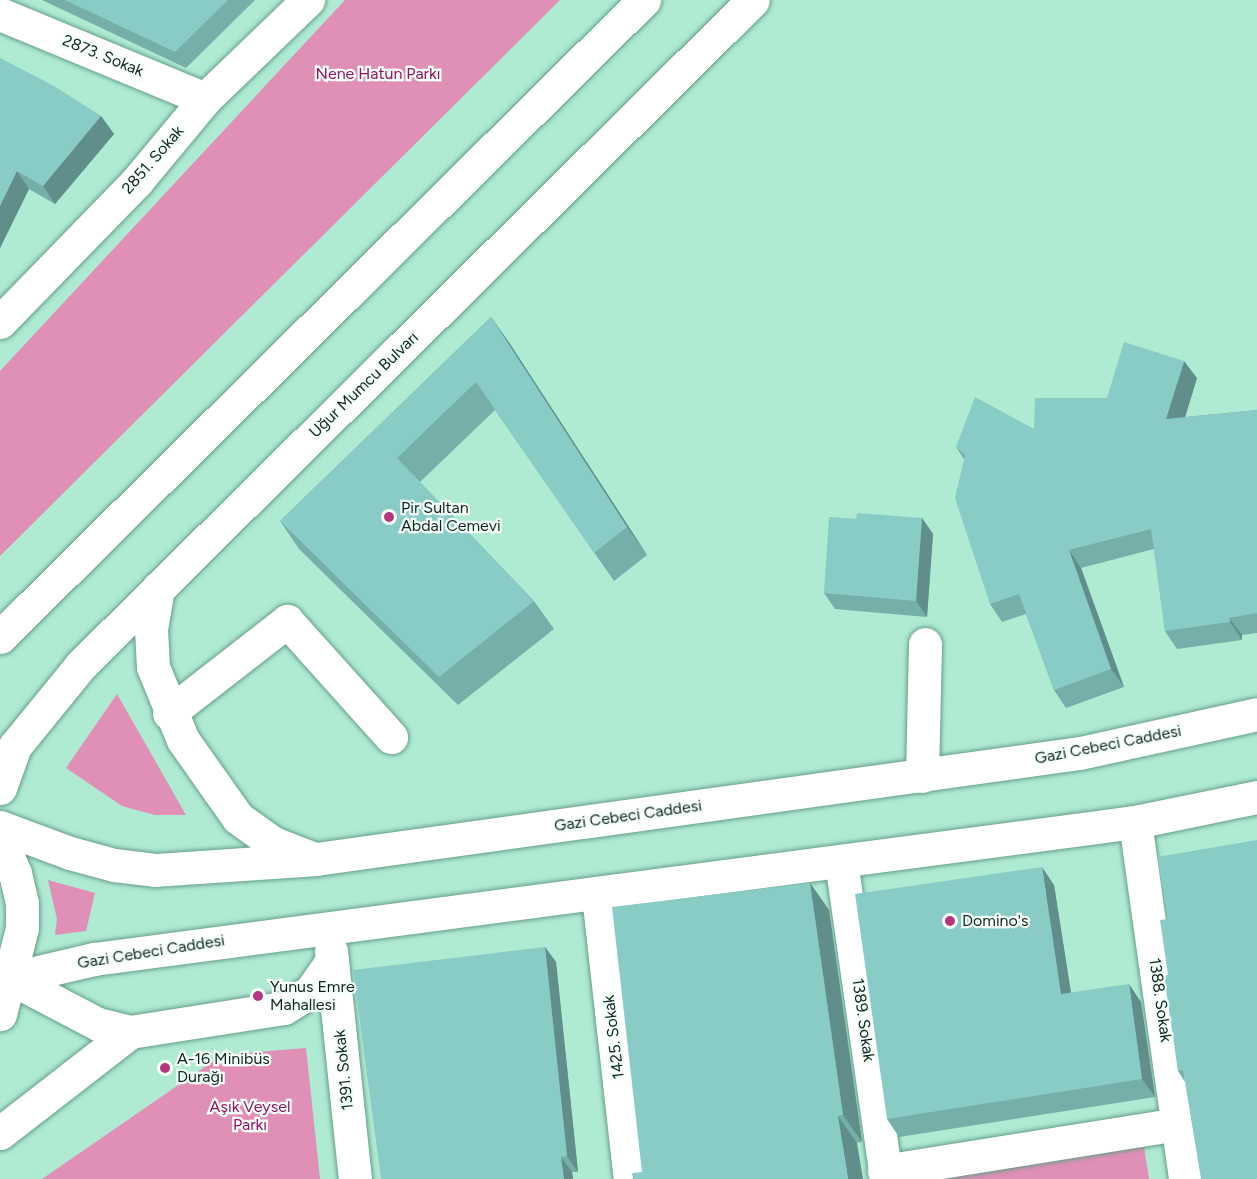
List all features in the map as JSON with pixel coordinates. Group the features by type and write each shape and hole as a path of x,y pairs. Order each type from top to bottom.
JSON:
{"main road":[{"name":"2851. Sokak","path":"6,307 137,181 205,99 308,0"},
{"path":"0,637 644,0"},
{"name":"Uğur Mumcu Bulvarı","path":"0,788 15,746 42,710 158,588 753,0"},
{"name":"2873. Sokak","path":"0,14 205,99"},
{"path":"158,588 151,629 153,667 169,713 199,766 238,818 273,843 316,859"},
{"path":"169,713 287,621 391,737"},
{"path":"922,776 925,644"},
{"name":"Gazi Cebeci Caddesi","path":"0,827 69,853 114,865 155,870 316,859 1080,753 1257,714"},
{"name":"Gazi Cebeci Caddesi","path":"4,979 94,959 329,925 598,895 1135,822 1257,797"},
{"name":"1388. Sokak","path":"1135,822 1185,1179"},
{"path":"0,838 22,903 19,950 4,979 0,1014"},
{"name":"1389. Sokak","path":"841,861 885,1175"},
{"name":"1425. Sokak","path":"598,895 630,1179"},
{"name":"1391. Sokak","path":"329,925 355,1179"},
{"path":"4,979 98,1023 130,1032 284,1008 310,992 332,962"},
{"path":"0,1133 28,1116 130,1032"},
{"path":"885,1175 1177,1124"}],"green space":[{"name":"Nene Hatun Parkı","path":"345,0 560,0 0,556 0,371"},
{"path":"117,694 186,815 155,815 122,806 66,768"},
{"path":"48,880 95,893 86,931 55,935 57,919"},
{"name":"Aşık Veysel Parkı","path":"306,1048 320,1179 42,1179 222,1055"},
{"path":"1144,1147 1149,1179 924,1179"}],"building":[{"path":"65,0 228,0 175,52"},
{"path":"0,58 54,86 101,116 43,186 17,171 0,206"},
{"name":"Pir Sultan Abdal Cemevi","path":"491,317 627,527 594,553 476,382 397,458 534,601 439,677 280,521"},
{"path":"1124,342 1184,361 1166,419 1257,410 1257,613 1229,618 1230,622 1165,631 1151,529 1069,550 1111,669 1054,690 1019,594 990,604 955,498 965,455 956,447 975,397 1034,429 1035,398 1107,398"},
{"path":"857,513 922,518 916,601 824,593 829,517 856,519"},
{"path":"1257,840 1257,1179 1201,1179 1183,1070 1178,1071 1164,976 1168,975 1160,920 1168,919 1157,857"},
{"path":"1042,867 1061,994 1129,984 1142,1079 887,1119 855,894"},
{"path":"810,883 843,1115 838,1116 848,1179 633,1179 632,1173 642,1172 612,907"},
{"path":"545,947 567,1156 561,1157 564,1179 381,1179 353,970"}],"place":[{"name":"Pir Sultan Abdal Cemevi","path":"389,517"},
{"name":"Domino's","path":"950,921"},
{"name":"Yunus Emre Mahallesi","path":"258,996"},
{"name":"A-16 Minibüs Durağı","path":"165,1068"}]}
